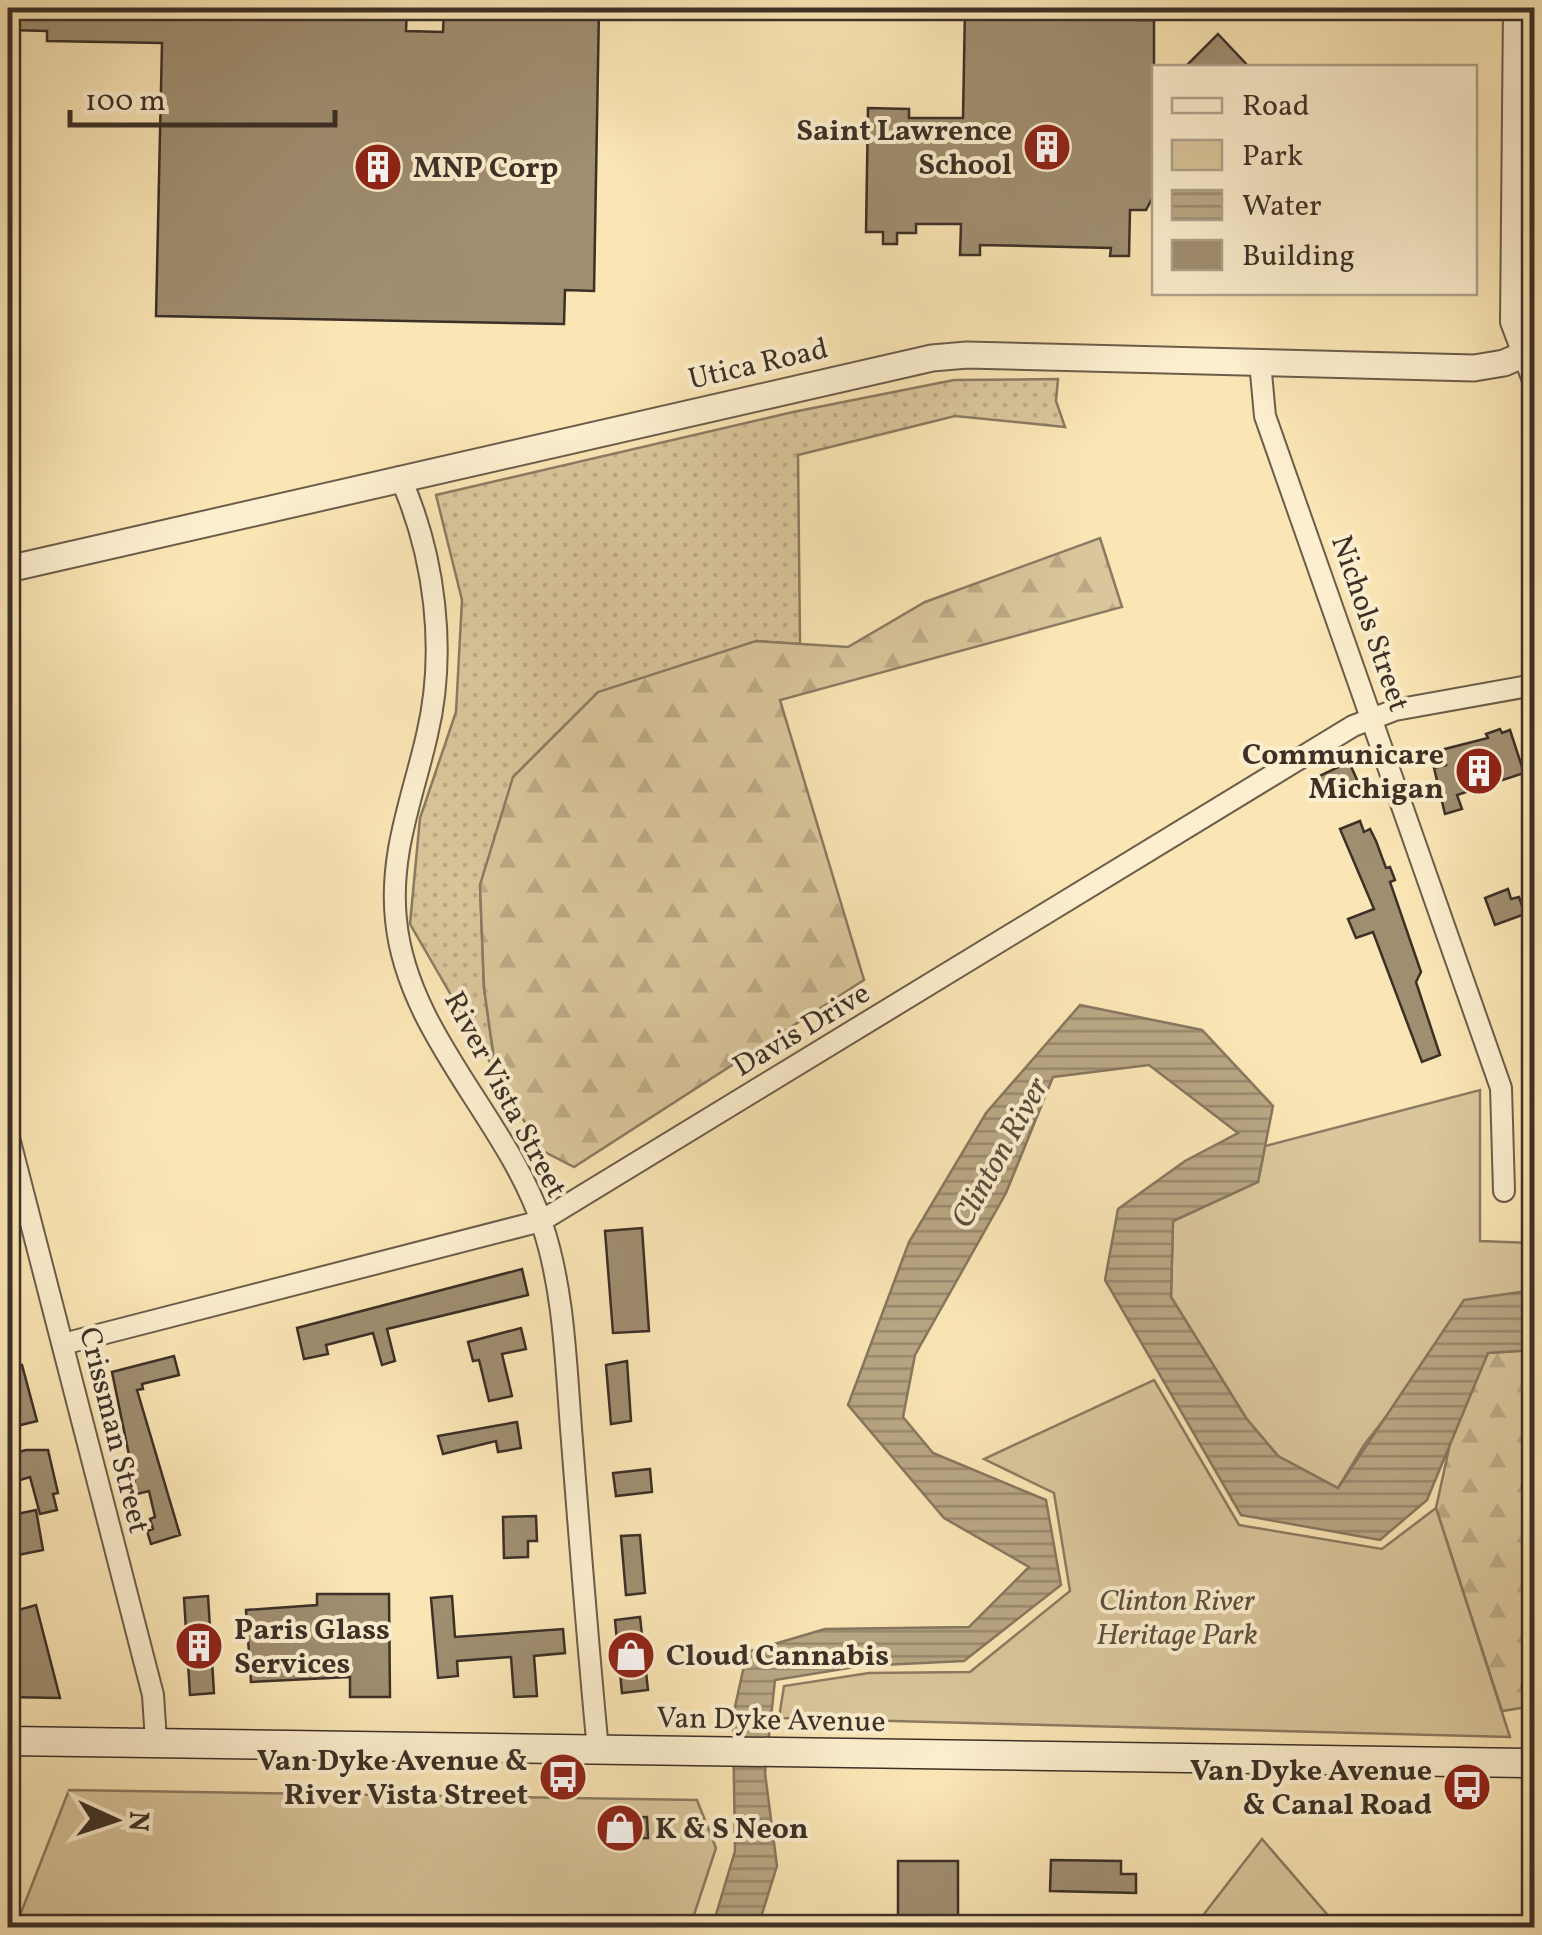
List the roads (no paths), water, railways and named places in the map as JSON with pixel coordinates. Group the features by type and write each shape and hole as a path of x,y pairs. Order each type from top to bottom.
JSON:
{"main road":[{"name":"Van Dyke Avenue","path":"8,1741 1534,1762"}],"street":[{"path":"1514,8 1510,308 1512,329 1529,353 1534,383"},
{"name":"Utica Road","path":"8,569 400,477 949,356 1474,368 1529,353"},
{"name":"Nichols Street","path":"1260,362 1265,416 1504,1098 1504,1191"},
{"name":"River Vista Street","path":"400,477 411,502 428,574 438,658 432,715 400,836 396,920 410,978 428,1016 541,1221 564,1356 598,1750"},
{"name":"Davis Drive","path":"64,1344 461,1245 541,1221 1372,717 1534,685"},
{"name":"Crissman Street","path":"8,1134 153,1696 156,1741"}],"water":[{"name":"Clinton River","path":"1080,1005 1202,1030 1273,1106 1258,1182 1173,1221 1171,1297 1246,1418 1278,1456 1338,1488 1464,1300 1534,1290 1534,1350 1488,1353 1427,1500 1380,1540 1241,1515 1105,1280 1118,1209 1185,1161 1238,1133 1149,1065 1053,1077 1006,1193 915,1355 903,1417 933,1453 1046,1500 1061,1585 964,1661 861,1666 775,1680 765,1773 777,1866 758,1927 712,1928 735,1851 733,1716 747,1652 825,1629 969,1627 1029,1567 944,1518 848,1405 909,1242 986,1113"}],"place":[{"name":"Saint Lawrence School","path":"1047,147"},
{"name":"MNP Corp","path":"378,167"},
{"name":"Communicare Michigan","path":"1479,771"},
{"name":"Paris Glass Services","path":"199,1646"},
{"name":"Cloud Cannabis","path":"631,1655"},
{"name":"Van Dyke Avenue & River Vista Street","path":"563,1777"},
{"name":"Van Dyke Avenue & Canal Road","path":"1467,1787"},
{"name":"K & S Neon","path":"620,1828"}],"park label":[{"name":"Clinton River Heritage Park","path":"1177,1617"}]}
